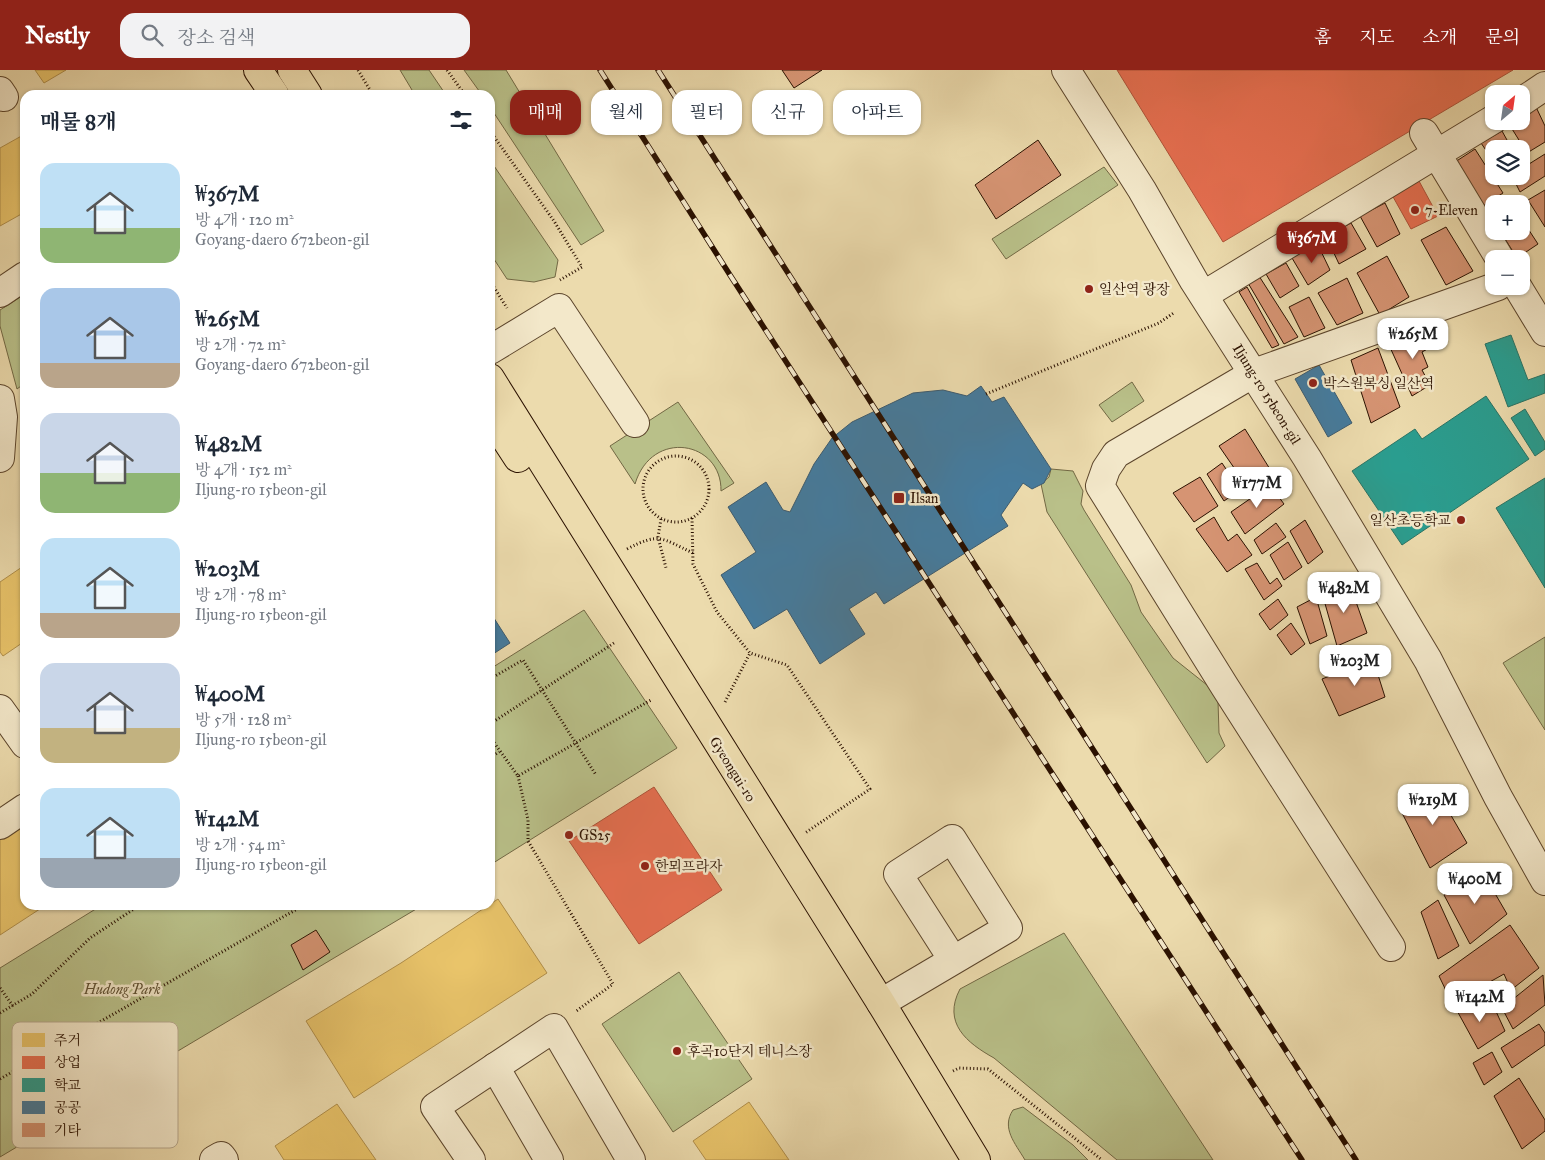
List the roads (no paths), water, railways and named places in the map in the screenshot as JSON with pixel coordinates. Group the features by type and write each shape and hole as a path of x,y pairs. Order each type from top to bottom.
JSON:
{"main road":[{"path":"258,70 271,90"},
{"path":"292,70 305,90"},
{"name":"Gyeongui-ro","path":"495,386 881,1003 976,1160"},
{"name":"Gyeongui-ro","path":"495,423 868,1010 959,1160"}],"street":[{"name":"Iljung-ro 15beon-gil","path":"1066,70 1204,295 1254,372 1428,660 1498,797 1545,881"},
{"path":"1530,96 1545,86"},
{"path":"1204,295 1429,144 1485,122"},
{"path":"1429,144 1494,250"},
{"path":"0,293 20,279"},
{"path":"1391,947 1225,688 1100,486 1106,470 1116,454 1254,372 1485,291"},
{"path":"1522,295 1545,332"},
{"path":"495,347 558,308 635,423"},
{"path":"0,400 3,417 0,458"},
{"path":"8,714 20,735"},
{"path":"0,825 20,811"},
{"path":"881,1003 953,960"},
{"path":"471,1160 436,1107 554,1028 631,1160"},
{"path":"495,1067 549,1160"},
{"path":"214,1160 221,1156 224,1160"}],"railway":[{"path":"600,70 730,275 1302,1160"},
{"path":"658,70 1356,1160"}],"place":[{"name":"7-Eleven","path":"1415,210"},
{"name":"일산역 광장","path":"1089,289"},
{"name":"박스원복싱 일산역","path":"1313,383"},
{"name":"Ilsan","path":"899,498"},
{"name":"일산초등학교","path":"1461,520"},
{"name":"GS25","path":"569,835"},
{"name":"한뫼프라자","path":"645,866"},
{"name":"후곡10단지 테니스장","path":"677,1051"}],"park label":[{"name":"Hudong Park","path":"122,989"}]}
